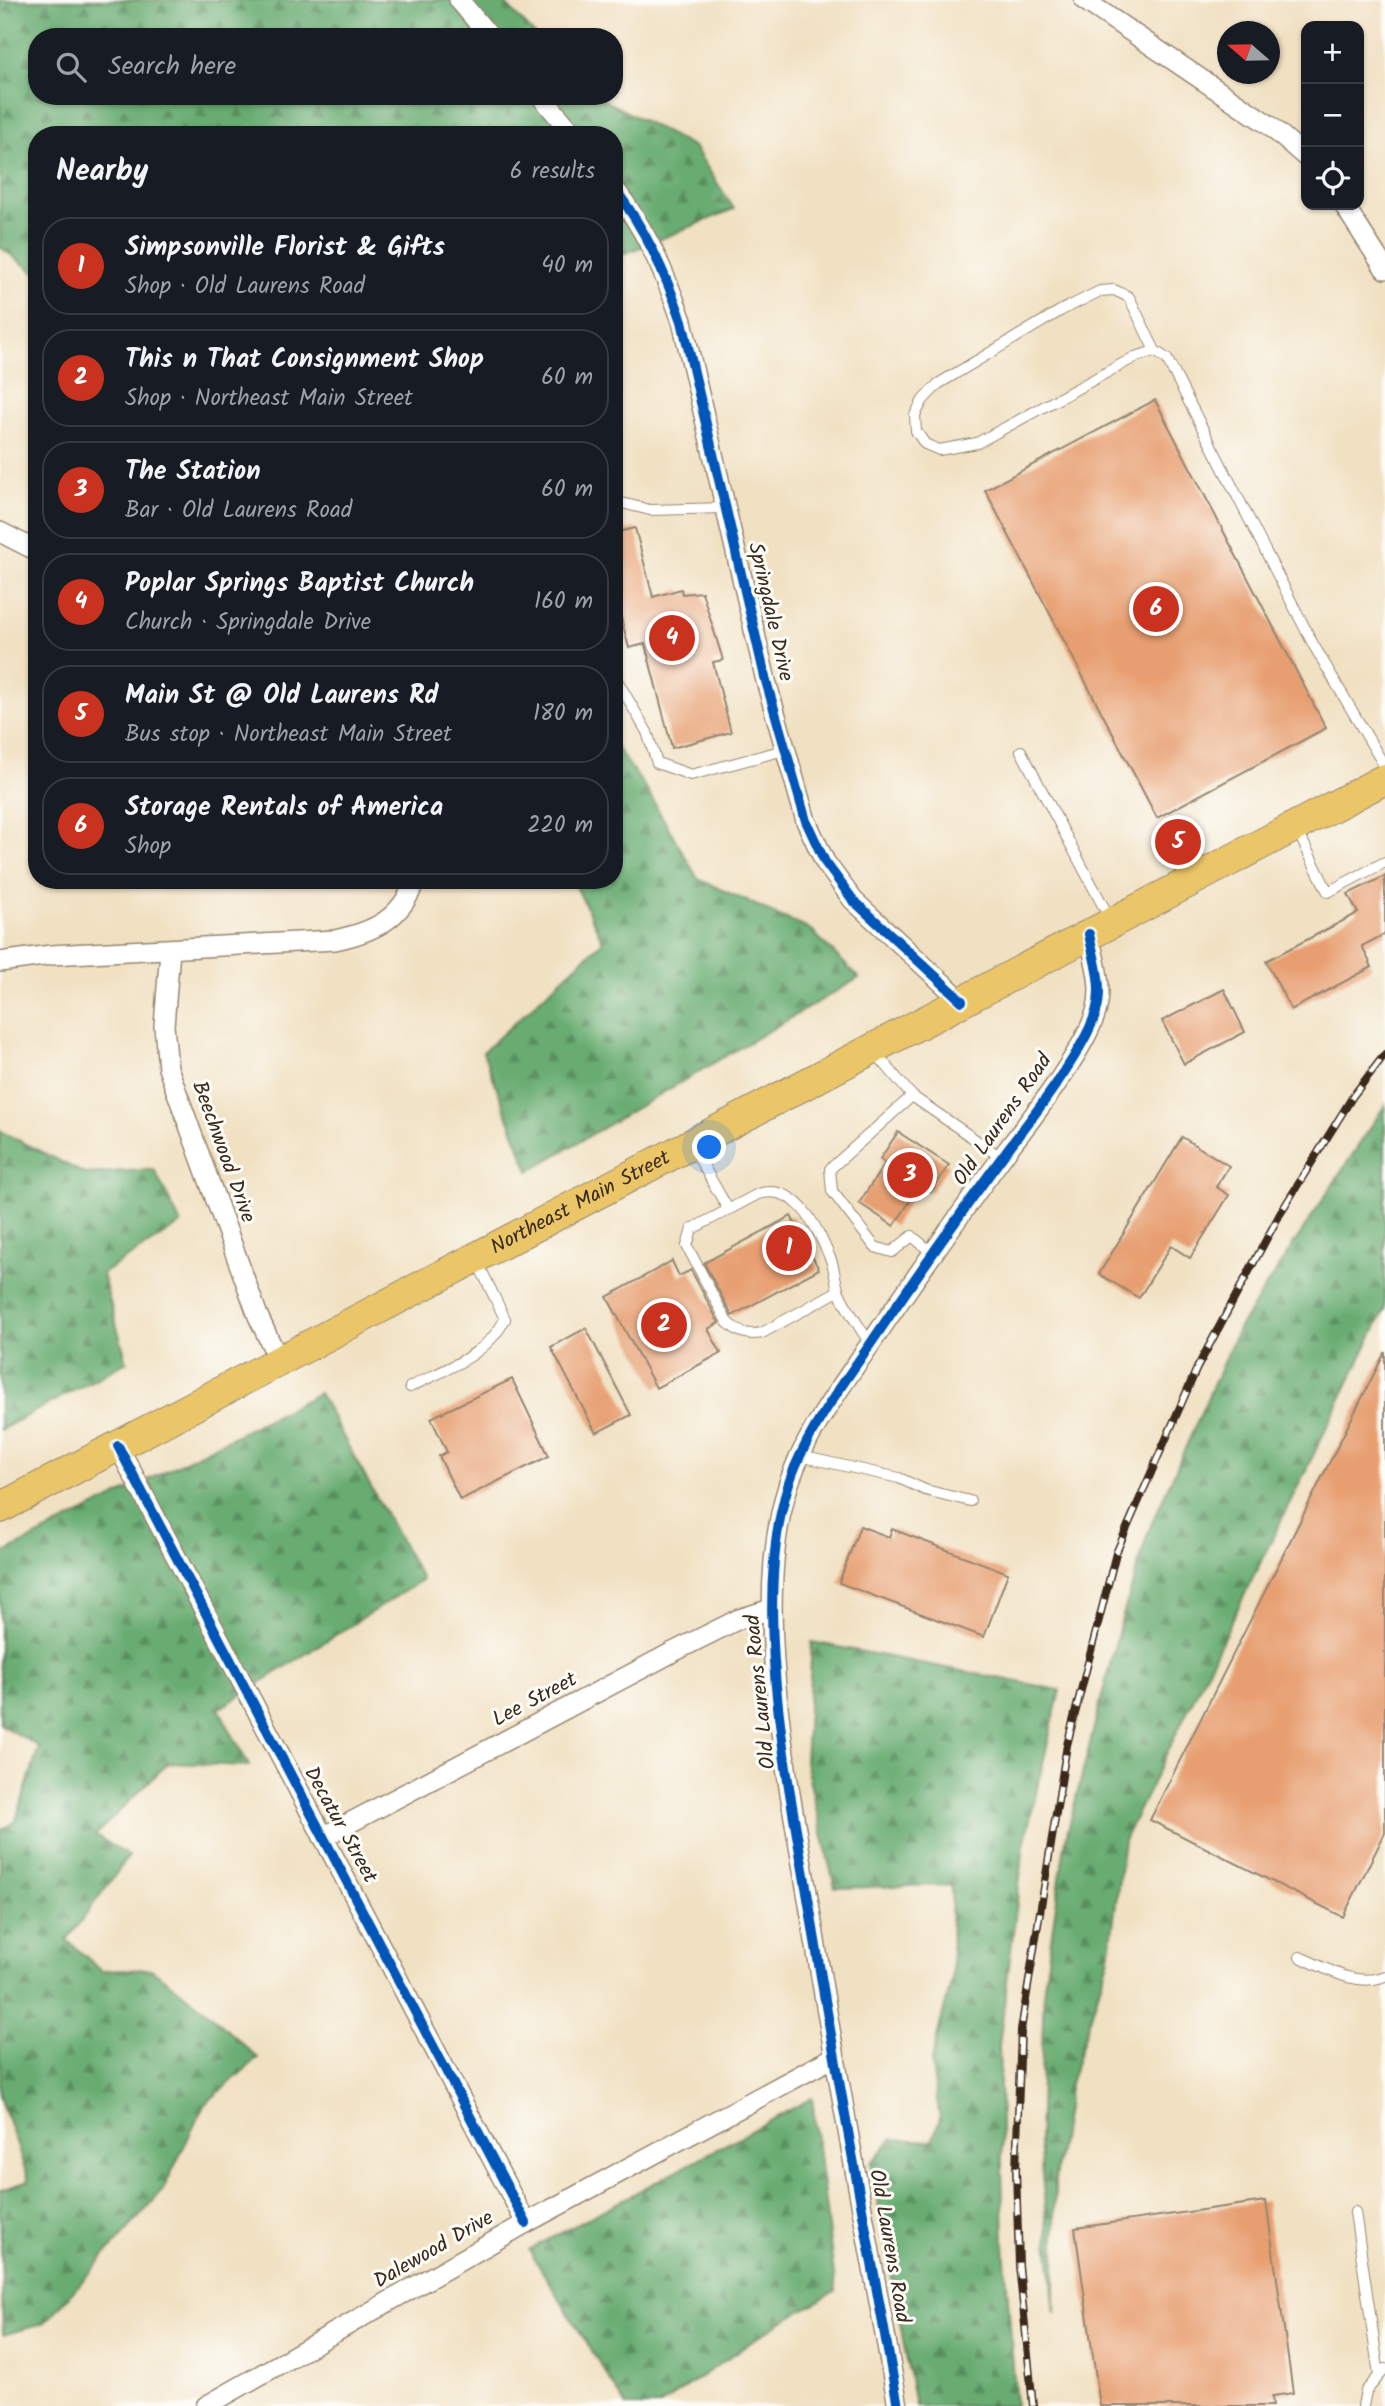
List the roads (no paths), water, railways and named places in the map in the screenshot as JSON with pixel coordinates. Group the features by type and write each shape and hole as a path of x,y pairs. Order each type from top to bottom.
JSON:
{"main road":[{"name":"Northeast Main Street","path":"0,1508 1385,779"}],"street":[{"path":"459,0 482,28"},
{"path":"1084,0 1269,125 1301,152"},
{"path":"549,105 566,126"},
{"name":"Springdale Drive","path":"623,201 638,222 665,275 681,321 784,750 806,821 838,881 870,918 962,1001"},
{"path":"1347,210 1383,261"},
{"path":"0,532 28,546"},
{"path":"0,962 51,955 335,940 362,934 381,926 399,911 410,889"},
{"name":"Old Laurens Road","path":"898,2406 834,2057 783,1735 771,1609 773,1557 781,1512 800,1456 813,1429 932,1252 1055,1083 1097,1011 1101,991 1100,928"},
{"name":"Beechwood Drive","path":"170,950 164,1026 169,1068 258,1315 279,1361"},
{"name":"Decatur Street","path":"118,1446 374,1929 526,2223"},
{"name":"Lee Street","path":"323,1837 673,1652 739,1619 771,1609"},
{"name":"Dalewood Drive","path":"206,2406 526,2223 834,2057"}],"lane":[{"path":"1155,351 1136,357 977,443 939,450 925,444 916,431 915,415 923,400 938,384 1060,311 1100,291 1114,289 1129,297 1155,351 1167,359 1312,644 1385,767"},
{"path":"623,503 650,510 726,508"},
{"path":"623,691 647,732 657,763 691,775 784,750"},
{"path":"1021,751 1100,928"},
{"path":"1295,826 1328,892 1385,862"},
{"path":"872,1049 912,1096 1002,1158"},
{"path":"912,1096 830,1169 832,1191 875,1247 892,1252 912,1236 932,1252"},
{"path":"692,1145 728,1209"},
{"path":"838,1291 762,1333 750,1335 736,1331 727,1322 686,1240 692,1229 768,1191 789,1195 800,1203 832,1262 838,1291 870,1344"},
{"path":"410,1387 479,1352 498,1333 505,1319 476,1259"},
{"path":"800,1456 899,1479 925,1490 970,1501"},
{"path":"1300,1957 1353,1980 1375,1981 1385,1976"},
{"path":"1355,2212 1382,2372 1366,2390 1363,2406"}],"railway":[{"path":"1033,2406 1019,2265 1016,2170 1021,2030 1067,1745 1116,1553 1197,1368 1281,1212 1353,1096 1385,1054"}],"place":[{"name":"Storage Rentals of America","path":"1156,609"},
{"name":"Poplar Springs Baptist Church","path":"672,638"},
{"name":"Main St @ Old Laurens Rd","path":"1178,842"},
{"name":"The Station","path":"910,1175"},
{"name":"Simpsonville Florist & Gifts","path":"789,1248"},
{"name":"This n That Consignment Shop","path":"664,1325"}]}
